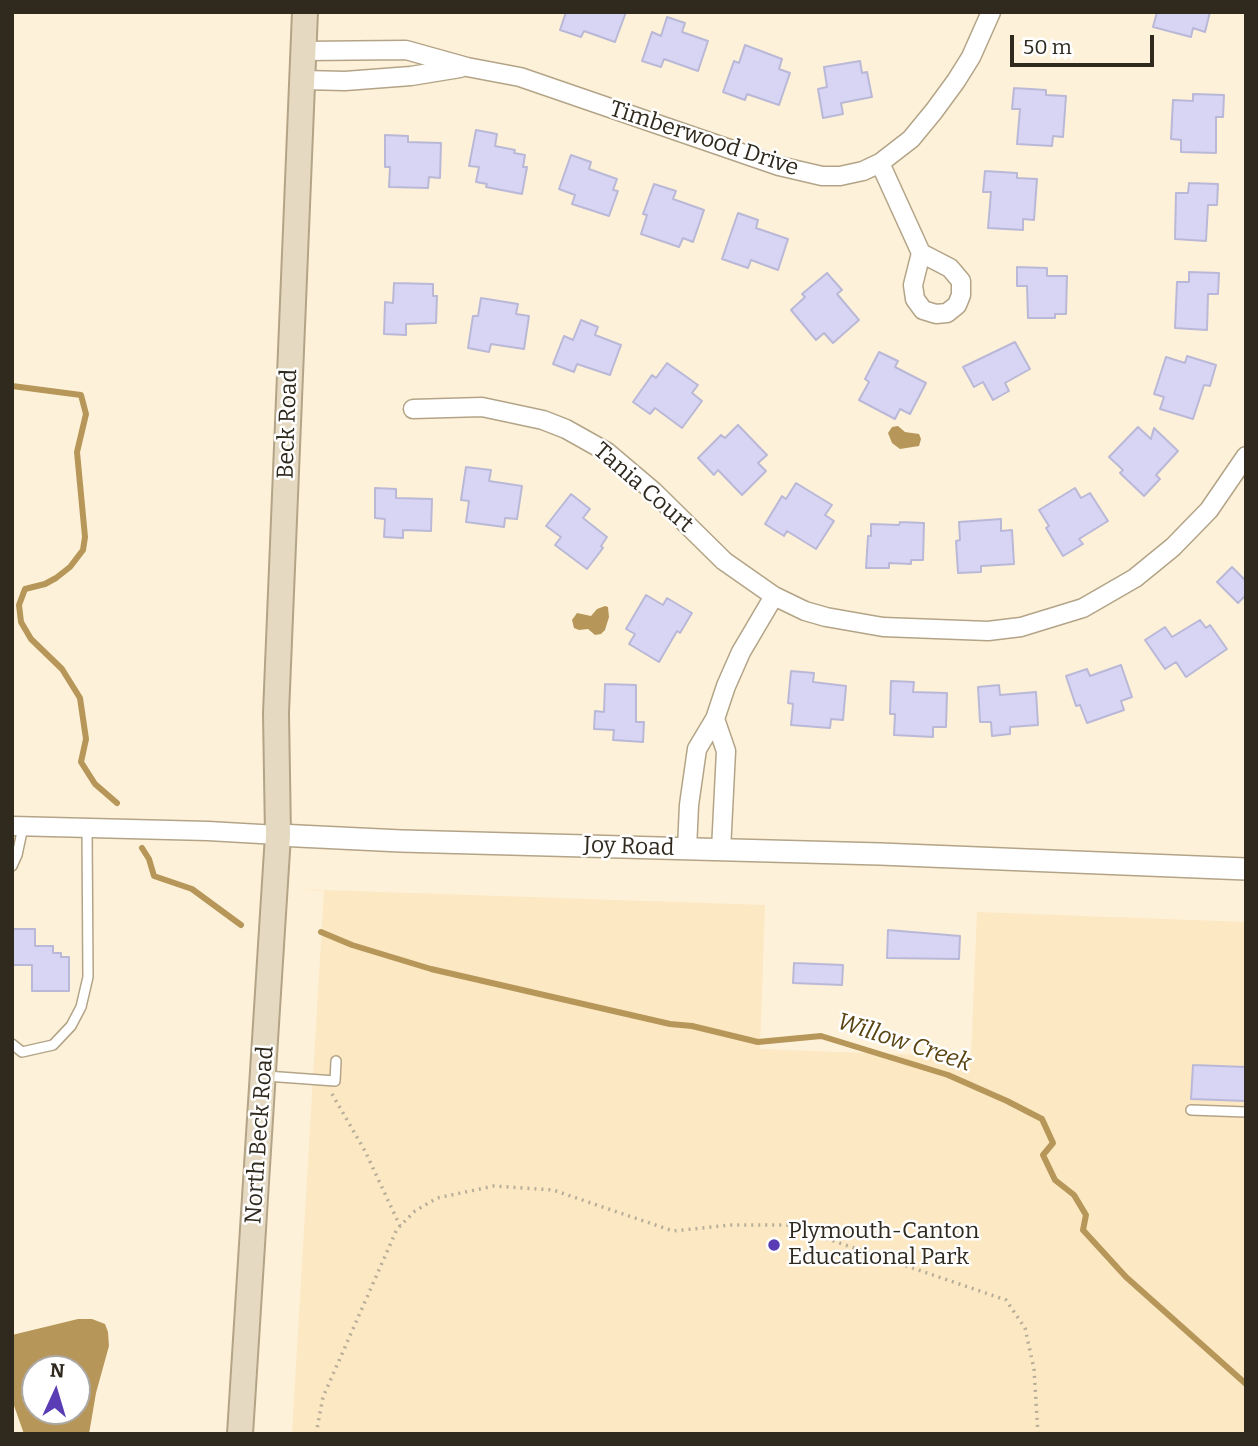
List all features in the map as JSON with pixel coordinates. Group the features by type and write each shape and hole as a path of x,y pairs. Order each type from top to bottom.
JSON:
{"main road":[{"name":"Beck Road","path":"278,835 276,713 304,12"},
{"name":"North Beck Road","path":"240,1434 278,835"}],"street":[{"name":"Timberwood Drive","path":"304,51 406,50 467,67 520,77 779,166 808,174 840,176 863,171 896,152 934,111 971,57 990,12"},
{"name":"Timberwood Drive","path":"303,80 345,81 411,76 467,67"},
{"path":"880,163 921,253"},
{"name":"Tania Court","path":"413,409 482,407 513,412 543,420 588,440 646,484 724,561 774,596 805,611 826,617 883,627 988,631 1021,627 1083,608 1113,593 1152,565 1209,510 1246,457"},
{"path":"687,849 689,805 697,749 715,719 741,652 774,596"},
{"path":"715,719 726,751 721,850"},
{"name":"Joy Road","path":"18,826 1246,869"}],"lane":[{"path":"12,866 17,855 18,826"},
{"path":"12,1044 22,1052 53,1045 71,1026 81,1006 88,977 87,828"},
{"path":"264,1076 335,1081 336,1061"},
{"path":"1191,1110 1246,1112"}],"path":[{"path":"323,1080 365,1151 400,1226"},
{"path":"316,1434 323,1397 400,1226 415,1211 437,1198 494,1186 553,1190 673,1231 730,1225 787,1225 1006,1300 1026,1328 1034,1369 1038,1434"}],"shaded area":[{"path":"898,426 905,432 919,434 919,446 900,449 892,443 888,433 892,427"},
{"path":"608,607 609,617 601,634 595,635 588,629 574,628 572,620 577,613 591,616 597,609"},
{"name":"Plymouth-Canton Educational Park","path":"293,889 765,905 760,1049 971,1057 977,912 1246,922 1246,1434 292,1434 324,891"},
{"path":"78,1319 92,1319 105,1324 109,1346 91,1422 91,1355 21,1355 21,1425 91,1425 89,1434 24,1434 12,1400 12,1335"}],"building":[{"path":"566,12 626,12 615,42 584,31 581,37 560,30"},
{"path":"1157,12 1210,12 1205,32 1193,28 1191,37 1153,27"},
{"path":"667,17 685,23 682,32 708,41 698,71 664,59 661,67 642,61 652,32 661,36"},
{"path":"745,45 782,59 779,69 790,73 779,105 747,94 745,100 723,92 734,61 739,63"},
{"path":"860,61 862,73 867,72 872,97 841,103 843,114 823,118 818,89 827,87 824,67"},
{"path":"1014,88 1046,90 1046,95 1066,96 1063,137 1053,136 1052,146 1017,144 1020,109 1012,109"},
{"path":"1193,94 1224,95 1223,117 1216,117 1216,153 1181,152 1181,140 1171,139 1173,100 1193,101"},
{"path":"476,130 497,134 495,146 525,155 523,167 527,167 522,194 486,187 487,184 476,182 479,167 469,166"},
{"path":"385,135 408,136 408,142 441,143 440,178 429,177 428,188 389,187 390,167 385,167"},
{"path":"571,155 591,162 589,169 617,179 613,190 618,191 609,216 572,204 575,195 559,189"},
{"path":"985,171 1017,173 1017,178 1037,179 1034,220 1023,219 1023,230 988,228 991,192 983,192"},
{"path":"1189,183 1218,184 1217,205 1208,205 1206,241 1175,239 1176,193 1188,193"},
{"path":"654,184 676,191 673,199 704,210 693,242 683,238 679,247 641,234 647,215 643,214"},
{"path":"738,213 758,220 756,228 788,239 778,270 751,260 748,268 722,259"},
{"path":"1017,267 1047,268 1047,276 1067,276 1066,314 1055,314 1055,318 1028,318 1027,286 1017,286"},
{"path":"1189,272 1219,273 1218,294 1208,294 1207,330 1175,328 1177,282 1189,282"},
{"path":"827,273 842,290 837,294 859,320 833,343 824,333 816,340 791,310 805,297 802,294"},
{"path":"394,283 433,284 433,296 437,296 436,323 406,324 406,335 384,334 385,302 393,303"},
{"path":"481,298 518,304 516,314 529,316 524,349 491,344 489,352 468,348 473,316 478,316"},
{"path":"581,320 598,327 595,335 621,345 610,375 577,364 574,372 553,364 564,336 573,340"},
{"path":"1015,342 1030,369 1005,383 1009,391 993,400 983,382 974,387 963,367"},
{"path":"879,352 898,361 895,367 926,383 910,414 900,409 895,419 859,400 869,382 865,379"},
{"path":"1187,356 1216,365 1210,386 1204,385 1193,419 1160,409 1164,397 1154,394 1166,357 1185,363"},
{"path":"667,363 698,385 692,393 702,401 682,428 655,408 650,414 633,402 652,375 656,378"},
{"path":"738,425 767,455 758,463 766,471 742,495 718,470 714,475 698,458 721,435 725,438"},
{"path":"1138,427 1151,439 1154,428 1178,451 1156,475 1160,479 1144,496 1120,473 1123,470 1109,457"},
{"path":"466,467 491,470 489,481 522,486 517,519 505,518 504,527 466,522 469,501 461,500"},
{"path":"796,483 832,505 825,515 834,521 816,549 787,531 784,536 765,524 782,496 786,499"},
{"path":"375,488 396,489 396,498 432,499 431,531 403,530 403,538 384,537 385,519 375,518"},
{"path":"1075,488 1081,498 1090,493 1108,521 1079,539 1083,544 1063,556 1046,528 1049,526 1039,510"},
{"path":"571,494 590,509 583,518 607,537 601,546 603,548 587,569 555,545 561,537 546,526"},
{"path":"1001,519 1001,531 1012,530 1014,564 981,566 981,572 958,573 956,541 960,540 959,522"},
{"path":"900,522 924,523 923,560 911,560 911,564 889,563 889,568 866,568 871,524 899,525"},
{"path":"1232,567 1246,581 1246,595 1238,603 1217,582"},
{"path":"646,595 663,605 667,598 692,613 680,633 677,631 659,662 629,644 635,634 626,629"},
{"path":"1200,620 1206,628 1210,625 1227,649 1186,677 1176,662 1165,669 1145,640 1165,627 1172,637"},
{"path":"1121,665 1132,697 1121,701 1124,710 1087,723 1080,705 1076,706 1066,676 1087,669 1090,676"},
{"path":"791,671 814,673 813,682 846,686 843,720 831,719 830,728 791,725 793,704 788,703"},
{"path":"891,681 914,682 913,692 947,693 946,727 933,727 933,737 894,735 895,714 890,714"},
{"path":"605,684 636,685 636,722 644,722 643,742 613,740 614,730 594,729 595,711 604,712"},
{"path":"999,685 1000,695 1036,692 1038,725 1010,727 1010,734 992,736 991,722 980,722 978,687"},
{"path":"12,929 35,929 35,946 53,946 53,953 69,957 69,991 32,991 32,965 12,965"},
{"path":"888,930 960,936 959,959 887,958"},
{"path":"794,963 843,965 842,985 793,983"},
{"path":"1193,1065 1246,1067 1246,1101 1191,1099"}],"waterway":[{"name":"Willow Creek","path":"12,386 81,395 86,414 77,452 85,537 83,550 70,567 56,578 25,589 19,605 21,622 31,639 62,669 80,698 86,739 81,762 95,784 117,803"},
{"name":"Willow Creek","path":"142,848 149,859 154,876 192,889 241,925"},
{"name":"Willow Creek","path":"321,932 352,945 431,969 670,1024 692,1026 758,1042 821,1036 948,1075 1007,1101 1042,1119 1053,1143 1043,1155 1055,1180 1074,1195 1086,1215 1083,1230 1126,1277 1246,1384"}],"place":[{"name":"Plymouth-Canton Educational Park","path":"774,1245"}]}
